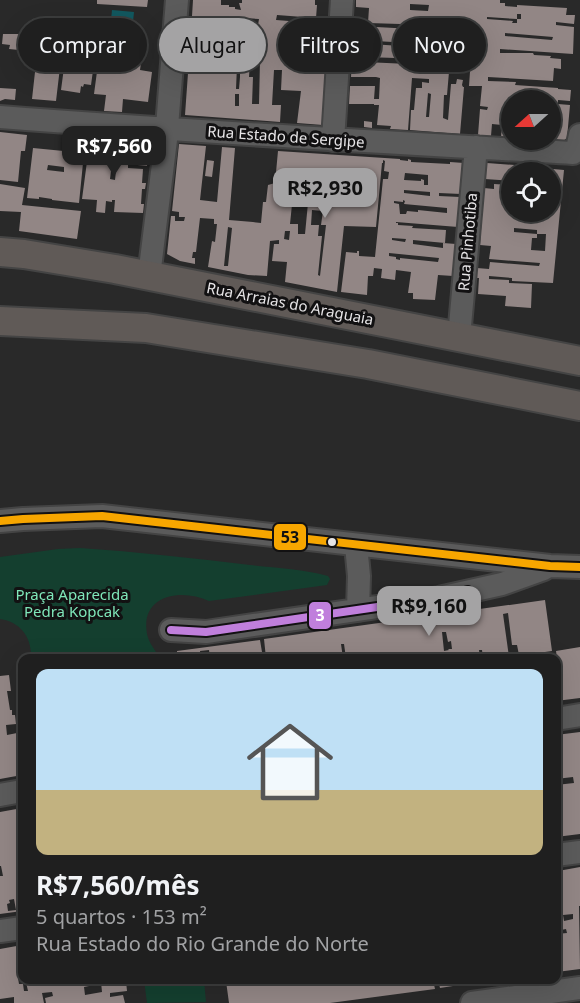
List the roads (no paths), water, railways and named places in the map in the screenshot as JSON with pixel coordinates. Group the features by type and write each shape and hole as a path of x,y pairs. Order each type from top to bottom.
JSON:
{"main road":[{"name":"Rua Arraias do Araguaia","path":"0,252 34,255 115,269 580,361"},
{"path":"0,321 146,328 368,364 580,406"}],"street":[{"path":"149,276 167,129 177,0"},
{"path":"333,140 342,0"},
{"name":"Rua Estado de Sergipe","path":"0,117 333,140 476,147 576,144"},
{"name":"Rua Pinhotiba","path":"459,337 476,147"},
{"path":"0,521 102,516 550,566 580,567"},
{"path":"356,544 358,610"},
{"path":"171,630 206,632 439,598 501,584 550,566"},
{"path":"561,718 580,716"},
{"path":"0,795 18,792"},
{"path":"561,854 580,852"},
{"path":"0,931 18,929"},
{"path":"472,1003 580,988"}],"water":[{"path":"112,10 134,12 133,18 111,18"}],"park label":[{"name":"Praça Aparecida Pedra Kopcak","path":"72,604"}]}
